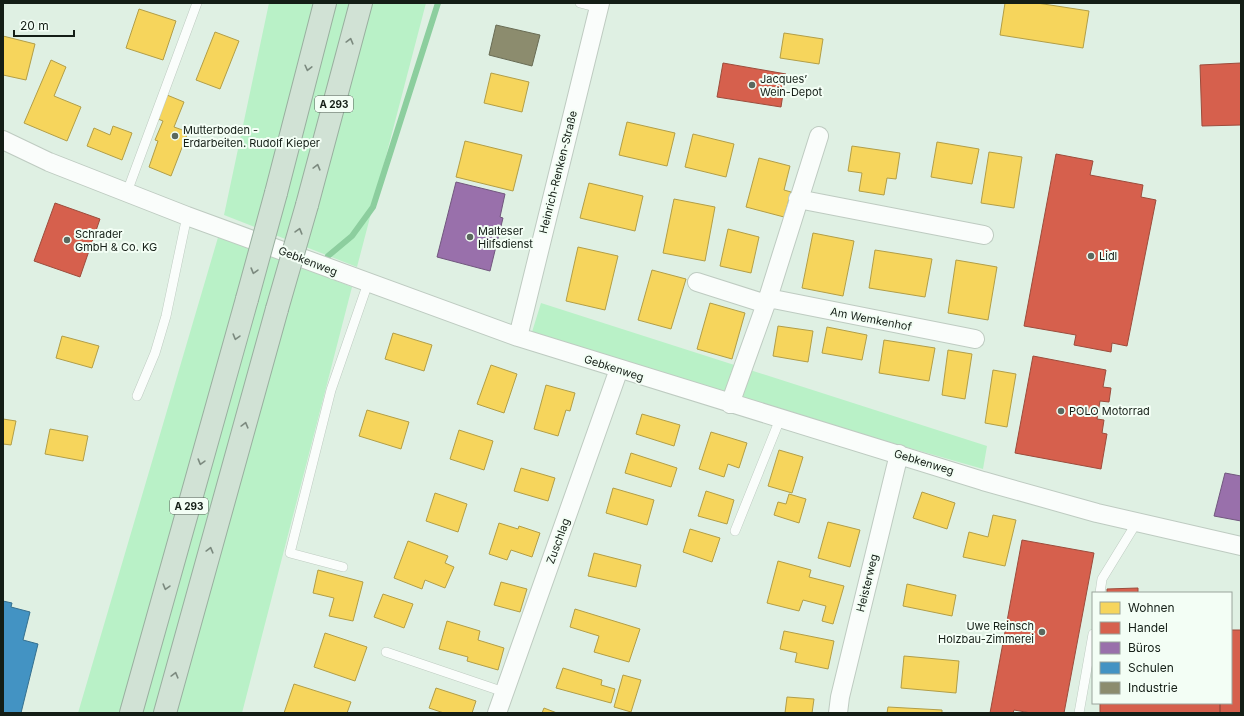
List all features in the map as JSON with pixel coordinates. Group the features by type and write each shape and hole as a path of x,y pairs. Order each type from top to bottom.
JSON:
{"highway":[{"name":"A 293","path":"130,713 247,299 325,3"},
{"name":"A 293","path":"165,713 276,309 307,205 361,3"}],"street":[{"name":"Heinrich-Renken-Straße","path":"518,337 603,5"},
{"path":"730,404 767,301 819,136"},
{"name":"Gebkenweg","path":"3,140 49,162 187,216 518,337 730,404 899,454 983,481 1097,513 1241,546"},
{"path":"798,199 984,235"},
{"name":"Am Wemkenhof","path":"697,282 767,301 975,339"},
{"name":"Zuschlag","path":"497,713 619,369"},
{"name":"Heisterweg","path":"838,713 840,697 899,454"}],"lane":[{"path":"127,192 197,3"},
{"path":"580,3 603,5"},
{"path":"137,396 155,353 166,316 187,216"},
{"path":"344,567 290,553 331,390 368,283"},
{"path":"735,531 780,419"},
{"path":"1100,592 1102,579 1137,522"},
{"path":"1080,713 1092,640"},
{"path":"386,652 504,692"}],"green space":[{"path":"269,3 426,3 357,267 224,215"},
{"path":"219,234 352,287 242,713 78,713"},
{"path":"541,303 987,446 983,469 731,397 532,332"}],"building: Wohnen":[{"path":"1005,3 1037,3 1089,11 1083,48 1000,35"},
{"path":"139,9 176,21 163,60 126,48"},
{"path":"215,32 239,41 220,89 196,80"},
{"path":"784,33 823,39 819,64 780,58"},
{"path":"3,36 35,44 26,80 3,75"},
{"path":"51,60 66,67 54,96 81,107 67,141 24,123"},
{"path":"491,73 529,82 522,112 484,103"},
{"path":"167,95 184,102 174,127 188,132 171,176 149,167 158,141 155,140 163,121 158,119"},
{"path":"627,122 675,133 667,166 619,155"},
{"path":"113,126 132,133 122,160 87,146 94,128 110,135"},
{"path":"693,134 734,144 726,177 685,167"},
{"path":"465,141 522,155 513,191 456,177"},
{"path":"937,142 979,149 972,184 931,177"},
{"path":"852,146 900,153 896,179 887,178 884,195 859,191 862,173 848,171"},
{"path":"989,152 1022,157 1014,208 981,203"},
{"path":"759,158 790,166 784,190 791,192 784,217 746,207"},
{"path":"589,183 643,196 635,231 580,218"},
{"path":"674,199 715,207 705,261 663,253"},
{"path":"728,229 759,237 751,273 720,266"},
{"path":"813,233 854,241 843,296 802,288"},
{"path":"578,247 618,256 605,310 566,301"},
{"path":"875,250 932,259 925,297 869,288"},
{"path":"956,260 997,267 988,320 948,313"},
{"path":"652,270 686,279 671,329 638,320"},
{"path":"710,303 745,313 732,359 697,349"},
{"path":"778,326 813,331 808,362 773,356"},
{"path":"827,327 867,335 862,360 822,353"},
{"path":"393,333 432,345 424,371 385,359"},
{"path":"62,336 99,346 92,368 56,358"},
{"path":"884,340 935,348 929,381 879,373"},
{"path":"948,350 972,354 965,399 942,395"},
{"path":"491,365 517,374 504,413 477,404"},
{"path":"993,370 1016,374 1007,427 985,423"},
{"path":"546,385 575,393 570,411 566,410 558,436 534,429"},
{"path":"367,410 409,422 401,449 359,436"},
{"path":"642,414 680,425 674,446 636,434"},
{"path":"3,419 16,421 11,445 3,444"},
{"path":"50,429 88,436 83,461 45,454"},
{"path":"459,430 493,441 484,470 450,459"},
{"path":"711,432 747,443 739,468 728,464 724,477 699,469"},
{"path":"779,450 803,457 792,493 768,486"},
{"path":"631,453 677,468 671,487 625,473"},
{"path":"521,468 555,478 548,501 514,491"},
{"path":"613,488 654,500 647,525 606,513"},
{"path":"706,491 734,500 727,524 698,516"},
{"path":"922,492 955,503 947,529 913,518"},
{"path":"435,493 467,504 458,532 426,521"},
{"path":"789,494 806,499 799,523 774,515 778,502 786,504"},
{"path":"993,515 1016,520 1005,566 963,557 969,532 988,537"},
{"path":"828,522 860,530 850,567 818,558"},
{"path":"499,523 518,529 519,526 540,533 532,557 511,550 507,560 489,554"},
{"path":"690,529 720,538 712,562 683,552"},
{"path":"408,541 448,556 445,563 454,567 445,588 425,580 422,589 394,578"},
{"path":"594,553 641,565 636,587 588,576"},
{"path":"778,561 811,570 809,577 844,586 833,624 822,621 826,606 803,600 799,611 767,603"},
{"path":"318,570 363,582 353,621 329,616 334,598 313,593"},
{"path":"501,582 527,589 520,612 494,605"},
{"path":"907,584 956,595 952,616 903,606"},
{"path":"383,594 413,604 404,628 374,617"},
{"path":"575,609 640,629 629,662 594,652 599,636 570,627"},
{"path":"447,621 480,631 478,640 504,648 498,670 467,661 468,657 439,649"},
{"path":"784,631 834,641 828,669 795,662 797,653 780,649"},
{"path":"325,633 367,647 355,681 314,667"},
{"path":"904,656 959,661 956,693 901,688"},
{"path":"563,668 602,680 601,685 615,689 611,703 556,688"},
{"path":"623,675 641,680 631,712 614,707"},
{"path":"294,684 351,702 347,713 284,713"},
{"path":"436,688 476,701 472,713 444,713 429,708"},
{"path":"787,697 814,699 812,713 785,713"},
{"path":"888,707 942,710 942,713 887,713"},
{"path":"544,708 557,713 542,713"}],"building: Handel":[{"name":"Jacques’ Wein-Depot","path":"723,63 786,74 781,107 717,97"},
{"path":"1241,63 1241,125 1202,126 1200,65"},
{"name":"Lidl","path":"1056,154 1093,161 1090,175 1143,185 1141,197 1156,200 1127,346 1112,343 1111,352 1074,345 1076,335 1024,326"},
{"name":"Schrader GmbH & Co. KG","path":"55,203 100,219 80,277 34,261"},
{"name":"POLO Motorrad","path":"1033,356 1106,370 1103,387 1111,388 1109,402 1100,401 1097,419 1104,420 1102,433 1107,434 1101,469 1015,453"},
{"name":"Uwe Reinsch Holzbau-Zimmerei","path":"1022,540 1094,553 1064,713 1031,713 1014,710 1013,713 990,713"},
{"path":"1138,588 1138,592 1107,592 1107,589"},
{"path":"1232,630 1241,630 1241,713 1220,713 1220,704 1232,704"},
{"path":"1100,704 1220,704 1220,713 1100,713"}],"building: Büros":[{"name":"Malteser Hilfsdienst","path":"456,182 505,194 500,217 503,218 490,271 437,257"},
{"path":"1225,473 1241,476 1241,521 1214,516"}],"building: Schulen":[{"path":"3,601 12,603 11,607 30,612 23,640 38,644 21,713 3,713"}],"building: Industrie":[{"path":"496,25 540,35 532,66 489,55"}],"waterway":[{"path":"328,256 352,236 373,207 438,3"}],"place":[{"name":"Jacques’ Wein-Depot","path":"752,85"},
{"name":"Mutterboden - Erdarbeiten. Rudolf Kieper","path":"175,136"},
{"name":"Malteser Hilfsdienst","path":"470,237"},
{"name":"Schrader GmbH & Co. KG","path":"67,240"},
{"name":"Lidl","path":"1091,256"},
{"name":"POLO Motorrad","path":"1061,411"},
{"name":"Uwe Reinsch Holzbau-Zimmerei","path":"1042,632"}]}
